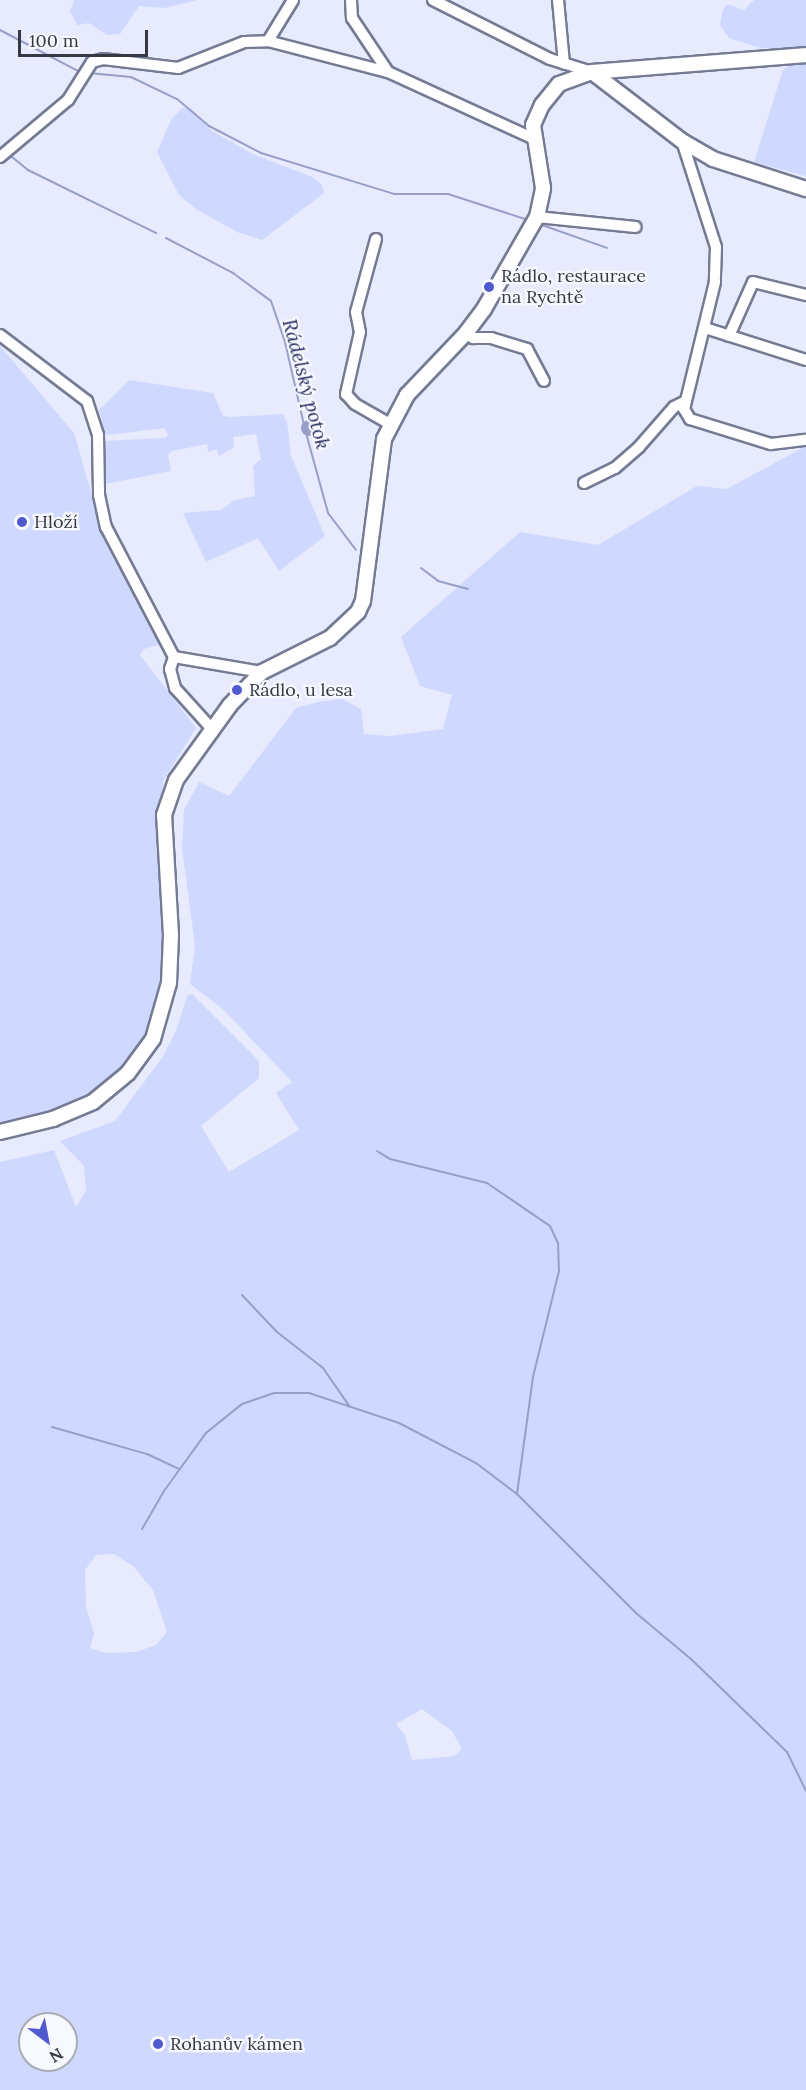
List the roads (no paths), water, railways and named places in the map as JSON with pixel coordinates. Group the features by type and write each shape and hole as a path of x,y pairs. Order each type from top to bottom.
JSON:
{"street":[{"path":"268,41 293,0"},
{"path":"351,0 352,18 388,72"},
{"path":"433,0 564,64 591,72 682,141 713,159 806,189"},
{"path":"558,0 564,64"},
{"path":"0,157 68,100 92,62 104,59 177,68 244,42 268,41 388,72 532,138"},
{"path":"0,1132 53,1119 93,1102 128,1073 153,1039 166,1002 171,945 164,815 176,780 212,729 262,672 330,638 358,612 363,601 379,471 390,424 407,395 466,333 537,217 543,188 532,138 533,125 542,105 559,84 591,72 806,55"},
{"path":"682,141 716,247 716,282 684,409 690,419 771,444 806,440"},
{"path":"537,217 635,226"},
{"path":"376,239 356,312 360,332 346,394 355,404 390,424"},
{"path":"729,336 753,282 806,296"},
{"path":"705,328 806,360"},
{"path":"466,333 472,338 491,338 527,349 544,381"},
{"path":"0,335 87,400 98,435 99,495 106,527 174,657 170,669 174,688 212,729"},
{"path":"584,483 615,468 639,447 674,407 686,402"},
{"path":"174,657 262,672"}],"waterway":[{"path":"0,30 80,72"},
{"path":"89,73 131,77 177,99 209,126 261,153 394,194 448,194 528,220"},
{"name":"Rádelský potok","path":"12,157 28,170 156,233"},
{"path":"539,224 607,248"},
{"name":"Rádelský potok","path":"166,238 233,273 271,301 285,342 304,425"},
{"name":"Rádelský potok","path":"306,433 328,513 356,550"},
{"name":"Rádelský potok","path":"421,568 438,581 468,589"},
{"path":"377,1151 390,1159 487,1183 550,1226 558,1243 559,1271 533,1377 517,1494"},
{"path":"242,1295 277,1332 323,1368 350,1407"},
{"path":"142,1529 164,1491 206,1433 242,1404 274,1393 309,1393 399,1423 476,1463 517,1494 636,1613 691,1659 787,1752 806,1791"},
{"path":"52,1427 147,1454 179,1469"}],"place":[{"name":"Rádlo, restaurace na Rychtě","path":"489,287"},
{"name":"Hloží","path":"22,522"},
{"name":"Rádlo, u lesa","path":"237,690"},
{"name":"Rohanův kámen","path":"158,2044"}]}
